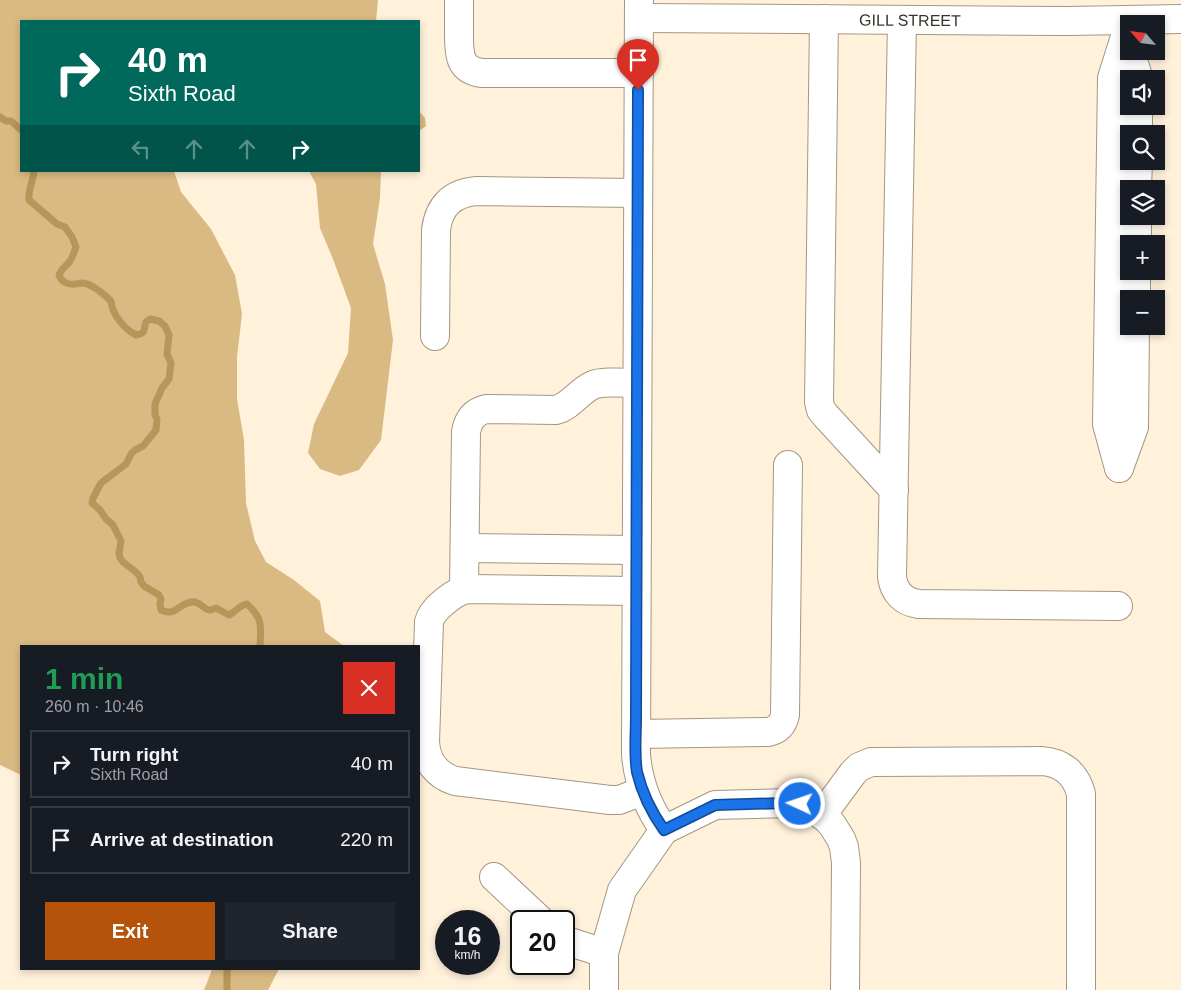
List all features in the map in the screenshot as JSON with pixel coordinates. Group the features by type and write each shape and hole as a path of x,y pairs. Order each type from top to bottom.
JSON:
{"street":[{"path":"458,0 459,54 463,63 473,71 482,73 639,73"},
{"path":"639,9 636,550 637,772 655,817 664,830"},
{"name":"GILL STREET","path":"639,9 783,10 824,19 870,10 902,20 1120,29"},
{"path":"824,19 819,402 821,410 826,416 894,490"},
{"name":"GILL STREET","path":"1165,22 1181,19"},
{"path":"902,20 893,582 900,595 908,601 919,604 1118,606"},
{"path":"1120,57 1112,78 1107,424 1119,468 1134,427 1136,335"},
{"path":"435,336 437,223 443,208 454,197 477,191 638,193"},
{"path":"464,590 466,432 474,415 482,410 490,409 556,410 566,406 588,388 596,384 637,383"},
{"path":"636,734 768,732 782,724 784,715 788,465"},
{"path":"464,548 636,550"},
{"path":"636,591 464,590 455,594 433,612 428,625 425,742 429,759 435,769 455,781 610,800 619,800 643,791"},
{"path":"822,815 853,772 870,762 1041,761 1054,763 1065,768 1077,782 1081,794 1081,990"},
{"path":"604,990 604,953 622,890 664,830 712,806 792,803 808,807 822,815 838,832 844,847 845,990"},
{"path":"494,877 529,910"},
{"path":"575,944 604,953"}],"shaded area":[{"path":"0,0 378,0 376,20 20,20 20,172 174,172 181,192 211,229 235,275 242,314 237,357 237,399 244,440 246,503 255,541 266,562 294,580 320,601 325,632 343,645 20,645 20,775 0,765"},
{"path":"420,112 425,118 426,126 420,130"},
{"path":"310,172 381,172 380,198 373,244 385,284 393,340 381,440 359,470 340,476 320,469 308,453 314,424 348,353 351,308 320,228 316,184"},
{"path":"212,970 278,970 268,990 204,990"}],"waterway":[{"path":"0,117 6,121 11,121 20,129"},
{"path":"34,172 29,200 57,224 65,227 76,247 69,263 59,275 61,280 70,284 87,284 98,290 111,301 116,316 123,325 136,335 144,331 146,322 150,319 159,321 165,326 169,335 167,354 171,363 169,379 162,388 155,404 156,430 143,446 131,454 126,464 101,483 92,503 113,525 121,541 120,558 137,573 144,586 159,595 161,610 171,612 190,602 195,602 209,610 216,608 229,615 247,604 256,614 260,623 260,645"},
{"path":"227,970 227,990"}],"route":[{"path":"638,90 637,772 648,803 664,830 715,805 800,804"}]}
